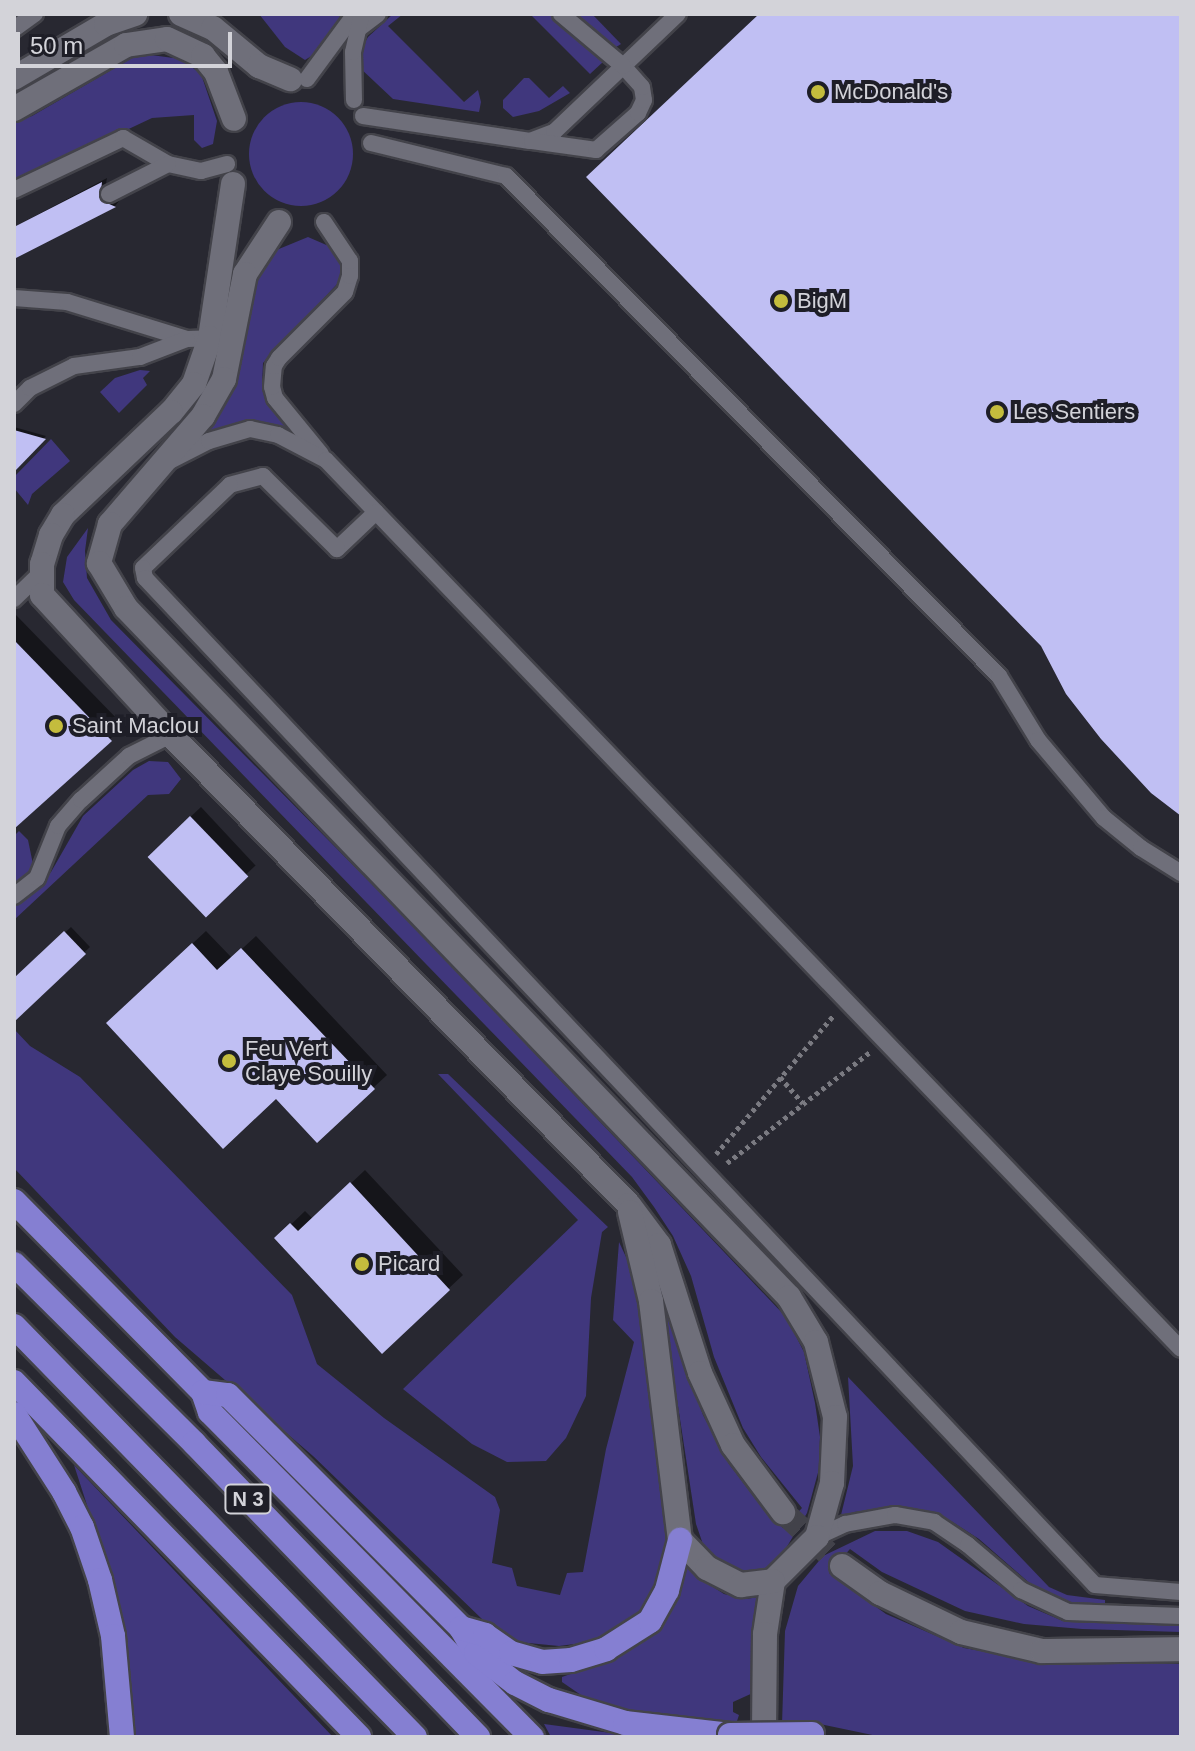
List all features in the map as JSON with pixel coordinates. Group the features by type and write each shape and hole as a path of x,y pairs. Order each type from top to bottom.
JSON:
{"highway":[{"path":"14,1201 203,1392 210,1412 532,1737"},
{"name":"N 3","path":"14,1264 194,1443 478,1737"},
{"name":"N 3","path":"14,1326 415,1737"},
{"path":"14,1382 359,1737"},
{"path":"203,1392 228,1395 461,1628 476,1653 515,1683 549,1700 625,1723 730,1735 818,1736"},
{"path":"14,1414 64,1492 82,1527 100,1580 113,1636 122,1737"},
{"path":"461,1628 485,1635 511,1653 542,1662 571,1660 606,1649 650,1621 667,1590 680,1540"}],"street":[{"path":"14,78 106,24 135,14"},
{"path":"181,14 213,28 259,66 298,79"},
{"path":"14,109 126,45 167,39 203,56 216,72 234,119"},
{"path":"230,174 199,338 194,384 171,412 63,515 51,535 42,572 42,595 171,735 629,1205 659,1245 700,1373 733,1445 783,1512"},
{"path":"279,222 245,274 224,379 203,416 110,524 99,563 126,608 789,1297 816,1342 835,1417 832,1483 817,1537 773,1581 765,1634 764,1737"},
{"path":"629,1205 651,1301 680,1540 707,1568 741,1585 773,1581"},
{"path":"842,1566 880,1593 961,1632 1042,1651 1181,1649"}],"lane":[{"path":"14,29 35,14"},
{"path":"298,79 332,50 358,19 378,14"},
{"path":"363,116 596,150 638,113 644,100 642,87 623,66 561,14"},
{"path":"530,141 554,132 678,14"},
{"path":"354,100 353,52 358,19"},
{"path":"14,190 123,138 168,164 230,174"},
{"path":"371,143 506,176 999,676 1038,740 1104,818 1141,848 1181,873"},
{"path":"109,194 168,164"},
{"path":"324,222 350,261 350,276 345,292 274,366 272,387 275,398 326,460 848,999 1181,1349"},
{"path":"14,298 67,302 199,338"},
{"path":"14,404 30,388 74,366 140,357 199,338"},
{"path":"162,466 209,441 250,429 278,435 326,460"},
{"path":"376,512 337,549 263,476 230,485 143,568 145,578 1095,1585 1181,1592"},
{"path":"14,599 42,572"},
{"path":"14,896 37,878 58,826 81,800 129,756 171,735"},
{"path":"817,1537 845,1524 895,1515 934,1522 968,1545 1021,1590 1068,1612 1181,1616"}],"path":[{"path":"848,999 715,1156 718,1162 728,1163 887,1040"},
{"path":"780,1077 803,1103"}],"shaded area":[{"path":"259,14 341,14 324,48 305,60 285,47"},
{"path":"393,14 403,14 388,26 464,102 478,90 481,102 479,112 393,99 359,67 362,48 368,37"},
{"path":"530,14 548,14 590,44 604,61 590,74"},
{"path":"568,14 592,14 621,44 613,49"},
{"path":"151,55 181,59 201,74 217,121 213,144 202,148 194,140 194,115 152,118 14,183 14,122 32,116 132,58"},
{"path":"524,78 529,78 549,98 563,86 570,93 539,111 513,117 503,108 503,100"},
{"path":"301,102 321,106 338,117 349,134 353,154 349,174 338,191 321,202 301,206 281,202 264,191 253,174 249,154 253,134 264,117 281,106"},
{"path":"308,237 331,247 343,266 340,281 263,363 262,387 274,411 303,438 283,428 251,423 192,441 252,276 274,251"},
{"path":"140,370 150,371 143,378 147,385 119,413 100,392 115,378"},
{"path":"51,439 70,461 32,494 28,505 14,488 14,477"},
{"path":"88,528 85,551 87,578 111,620 419,932 786,1317 804,1352 820,1437 819,1469 807,1513 773,1570 757,1576 724,1568 706,1553 696,1524 662,1301 703,1415 729,1464 766,1513 783,1528 802,1508 761,1457 743,1428 714,1357 691,1276 673,1236 654,1207 632,1177 74,600 63,582 67,557"},
{"path":"149,761 168,762 181,779 169,794 148,795 14,920 14,907 51,872 83,816 133,770"},
{"path":"19,831 28,840 35,874 14,887 14,836"},
{"path":"14,1029 30,1046 80,1077 292,1295 317,1364 384,1418 495,1497 500,1510 492,1563 512,1568 517,1586 560,1595 567,1573 583,1572 606,1449 634,1342 613,1320 619,1242 634,1274 667,1492 669,1542 653,1592 637,1616 590,1642 559,1646 518,1642 483,1620 313,1456 175,1337 14,1168"},
{"path":"438,1074 448,1074 608,1227 602,1232 591,1298 586,1396 566,1438 546,1461 507,1462 472,1444 403,1389 578,1220"},
{"path":"848,1377 1049,1587 1067,1595 1105,1600 1105,1606 1073,1603 1033,1586 979,1539 951,1521 908,1507 854,1512 840,1519 853,1466"},
{"path":"74,1465 333,1737 133,1737 120,1607"},
{"path":"875,1531 907,1531 938,1542 1028,1606 1063,1621 1181,1624 1181,1632 1082,1629 1024,1624 965,1611 882,1572 850,1549 829,1573 886,1614 964,1648 1027,1659 1181,1664 1181,1737 882,1737 815,1723 782,1724 785,1631 798,1586 823,1556"},
{"path":"687,1565 699,1578 724,1594 746,1599 764,1596 755,1692 733,1702 733,1712 739,1715 736,1724 667,1721 594,1704 562,1682 562,1677 613,1659 654,1631 673,1603"},
{"path":"544,1724 641,1737 551,1737"}],"building":[{"name":"Les Sentiers","path":"759,14 1181,14 1181,816 1151,793 1101,739 1066,694 1041,646 586,177"},
{"path":"102,182 100,200 116,207 14,259 14,227"},
{"path":"14,430 46,439 14,472"},
{"name":"Saint Maclou","path":"14,640 112,741 14,829"},
{"path":"190,816 248,876 206,917 148,857"},
{"path":"64,931 86,954 14,1022 14,978"},
{"path":"192,943 217,970 241,948 375,1089 317,1143 276,1099 223,1149 106,1023"},
{"name":"Picard","path":"350,1182 450,1290 382,1354 274,1238 290,1223 298,1231"}],"tunnel":[{"path":"783,1512 842,1566"}],"place":[{"name":"McDonald's","path":"818,92"},
{"name":"BigM","path":"781,301"},
{"name":"Les Sentiers","path":"997,412"},
{"name":"Saint Maclou","path":"56,726"},
{"name":"Feu Vert Claye Souilly","path":"229,1061"},
{"name":"Picard","path":"362,1264"}]}
